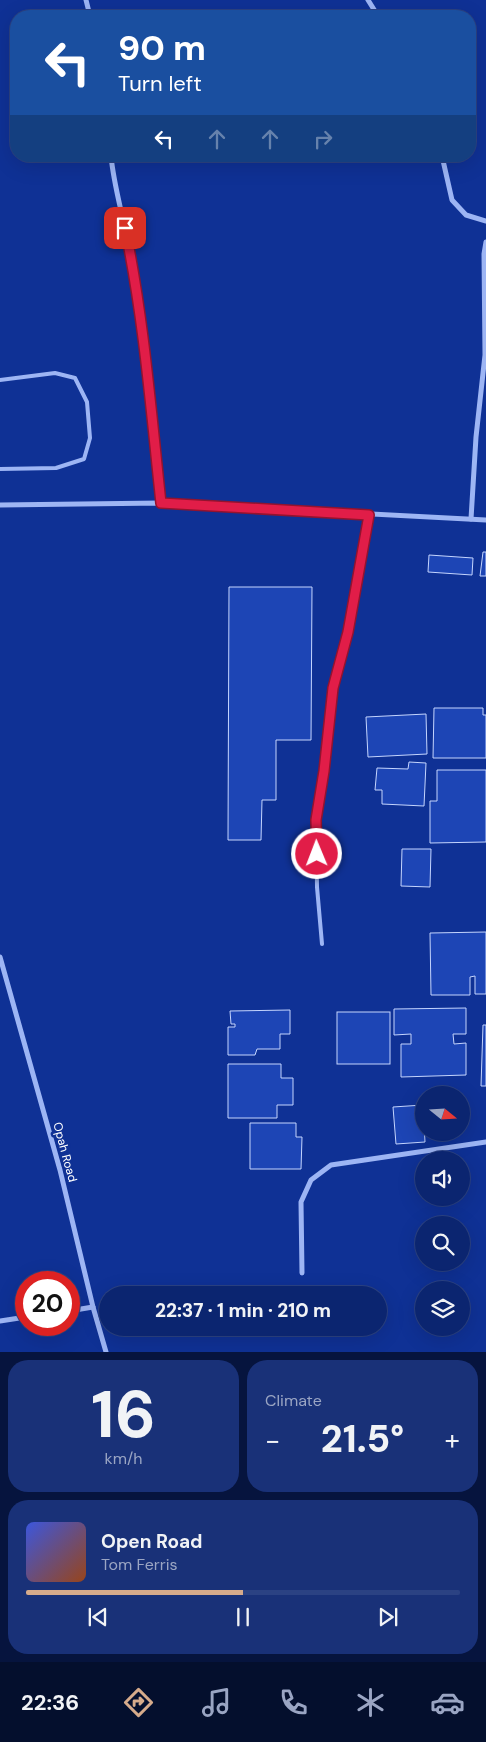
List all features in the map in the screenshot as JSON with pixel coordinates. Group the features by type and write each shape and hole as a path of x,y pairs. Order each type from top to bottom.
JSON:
{"street":[{"path":"112,162 138,303 161,503"},
{"path":"443,162 452,200 466,214 486,221"},
{"path":"471,520 476,437 485,355 484,254 486,242"},
{"path":"0,505 161,503 486,520"},
{"name":"Opah Road","path":"0,958 60,1170 106,1352"},
{"path":"302,1273 301,1202 312,1180 331,1165 486,1142"},
{"path":"80,1309 94,1307"},
{"path":"0,1321 15,1319"}],"lane":[{"path":"0,380 54,374 75,378 87,402 90,438 84,458 56,468 0,469"},
{"path":"322,944 317,887 316,820 324,771 333,688 348,632 369,515"}],"building":[{"path":"483,552 486,552 486,576 480,576"},
{"path":"429,555 473,558 472,575 428,572"},
{"path":"229,587 312,587 311,740 276,740 276,800 262,800 261,840 228,840"},
{"path":"434,708 483,708 483,715 486,715 486,758 433,758"},
{"path":"426,714 427,754 368,757 366,717"},
{"path":"409,762 426,763 424,806 382,804 382,790 375,790 377,768 408,769"},
{"path":"437,770 486,770 486,842 430,843 430,801 437,801"},
{"path":"402,849 431,849 430,887 401,886"},
{"path":"486,932 486,994 475,994 475,976 470,977 470,995 431,995 430,933"},
{"path":"466,1008 466,1034 453,1034 454,1044 466,1043 466,1075 401,1077 401,1044 411,1044 411,1034 394,1035 394,1009"},
{"path":"290,1010 290,1034 280,1034 280,1049 257,1049 255,1055 228,1055 228,1027 235,1027 235,1024 231,1024 230,1011"},
{"path":"337,1012 390,1012 390,1064 337,1064"},
{"path":"483,1025 486,1025 486,1086 481,1086"},
{"path":"228,1064 281,1064 281,1078 293,1078 293,1105 277,1105 277,1118 228,1118"},
{"path":"415,1106 415,1141 425,1142 396,1144 393,1107"},
{"path":"250,1123 296,1123 296,1137 302,1137 301,1169 250,1169"}],"route":[{"path":"125,228 138,303 161,503 369,515 348,632 333,688 324,771 316,820 317,854"}]}
